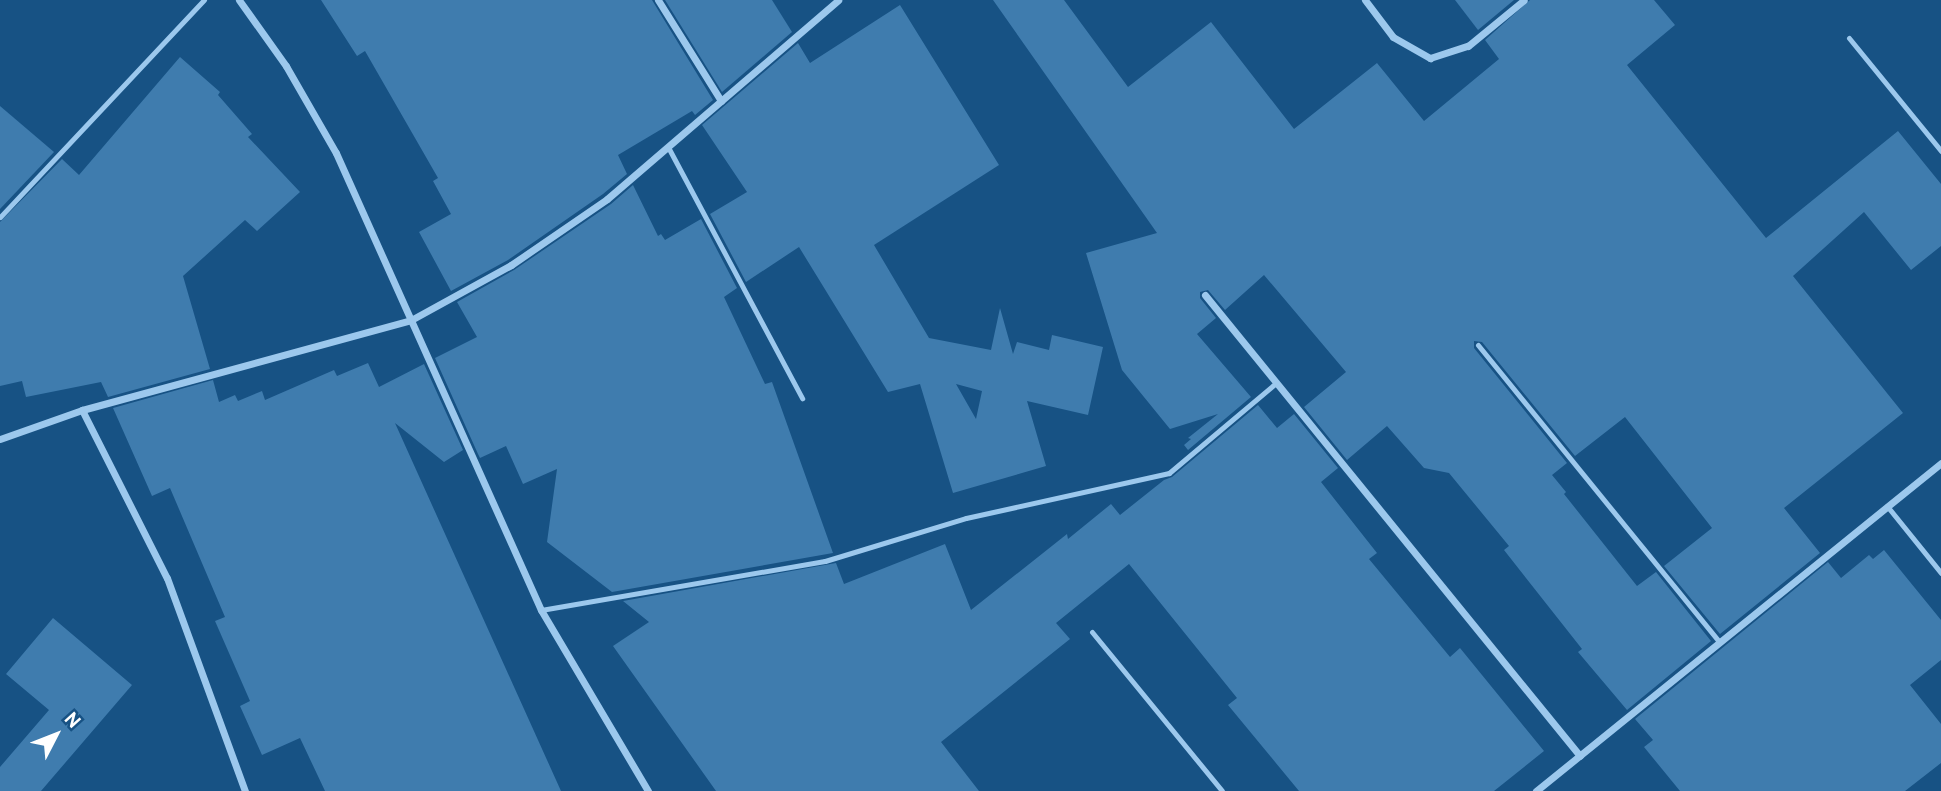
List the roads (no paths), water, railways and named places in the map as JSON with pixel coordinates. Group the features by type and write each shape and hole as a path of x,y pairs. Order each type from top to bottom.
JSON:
{"street":[{"path":"239,0 286,66 336,153 541,610 648,791"},
{"path":"658,0 720,102"},
{"path":"0,439 82,410 411,320 511,265 607,200 838,0"},
{"path":"1365,0 1393,37 1430,58 1468,46 1524,0"},
{"path":"1205,295 1580,756"},
{"path":"82,410 167,578 244,791"},
{"path":"1536,791 1941,463"}],"lane":[{"path":"0,217 204,0"},
{"path":"1849,38 1941,151"},
{"path":"668,148 802,398"},
{"path":"1478,345 1719,642"},
{"path":"541,610 825,561 966,519 1169,473 1276,383"},
{"path":"1887,506 1941,573"},
{"path":"1093,632 1222,791"}]}
